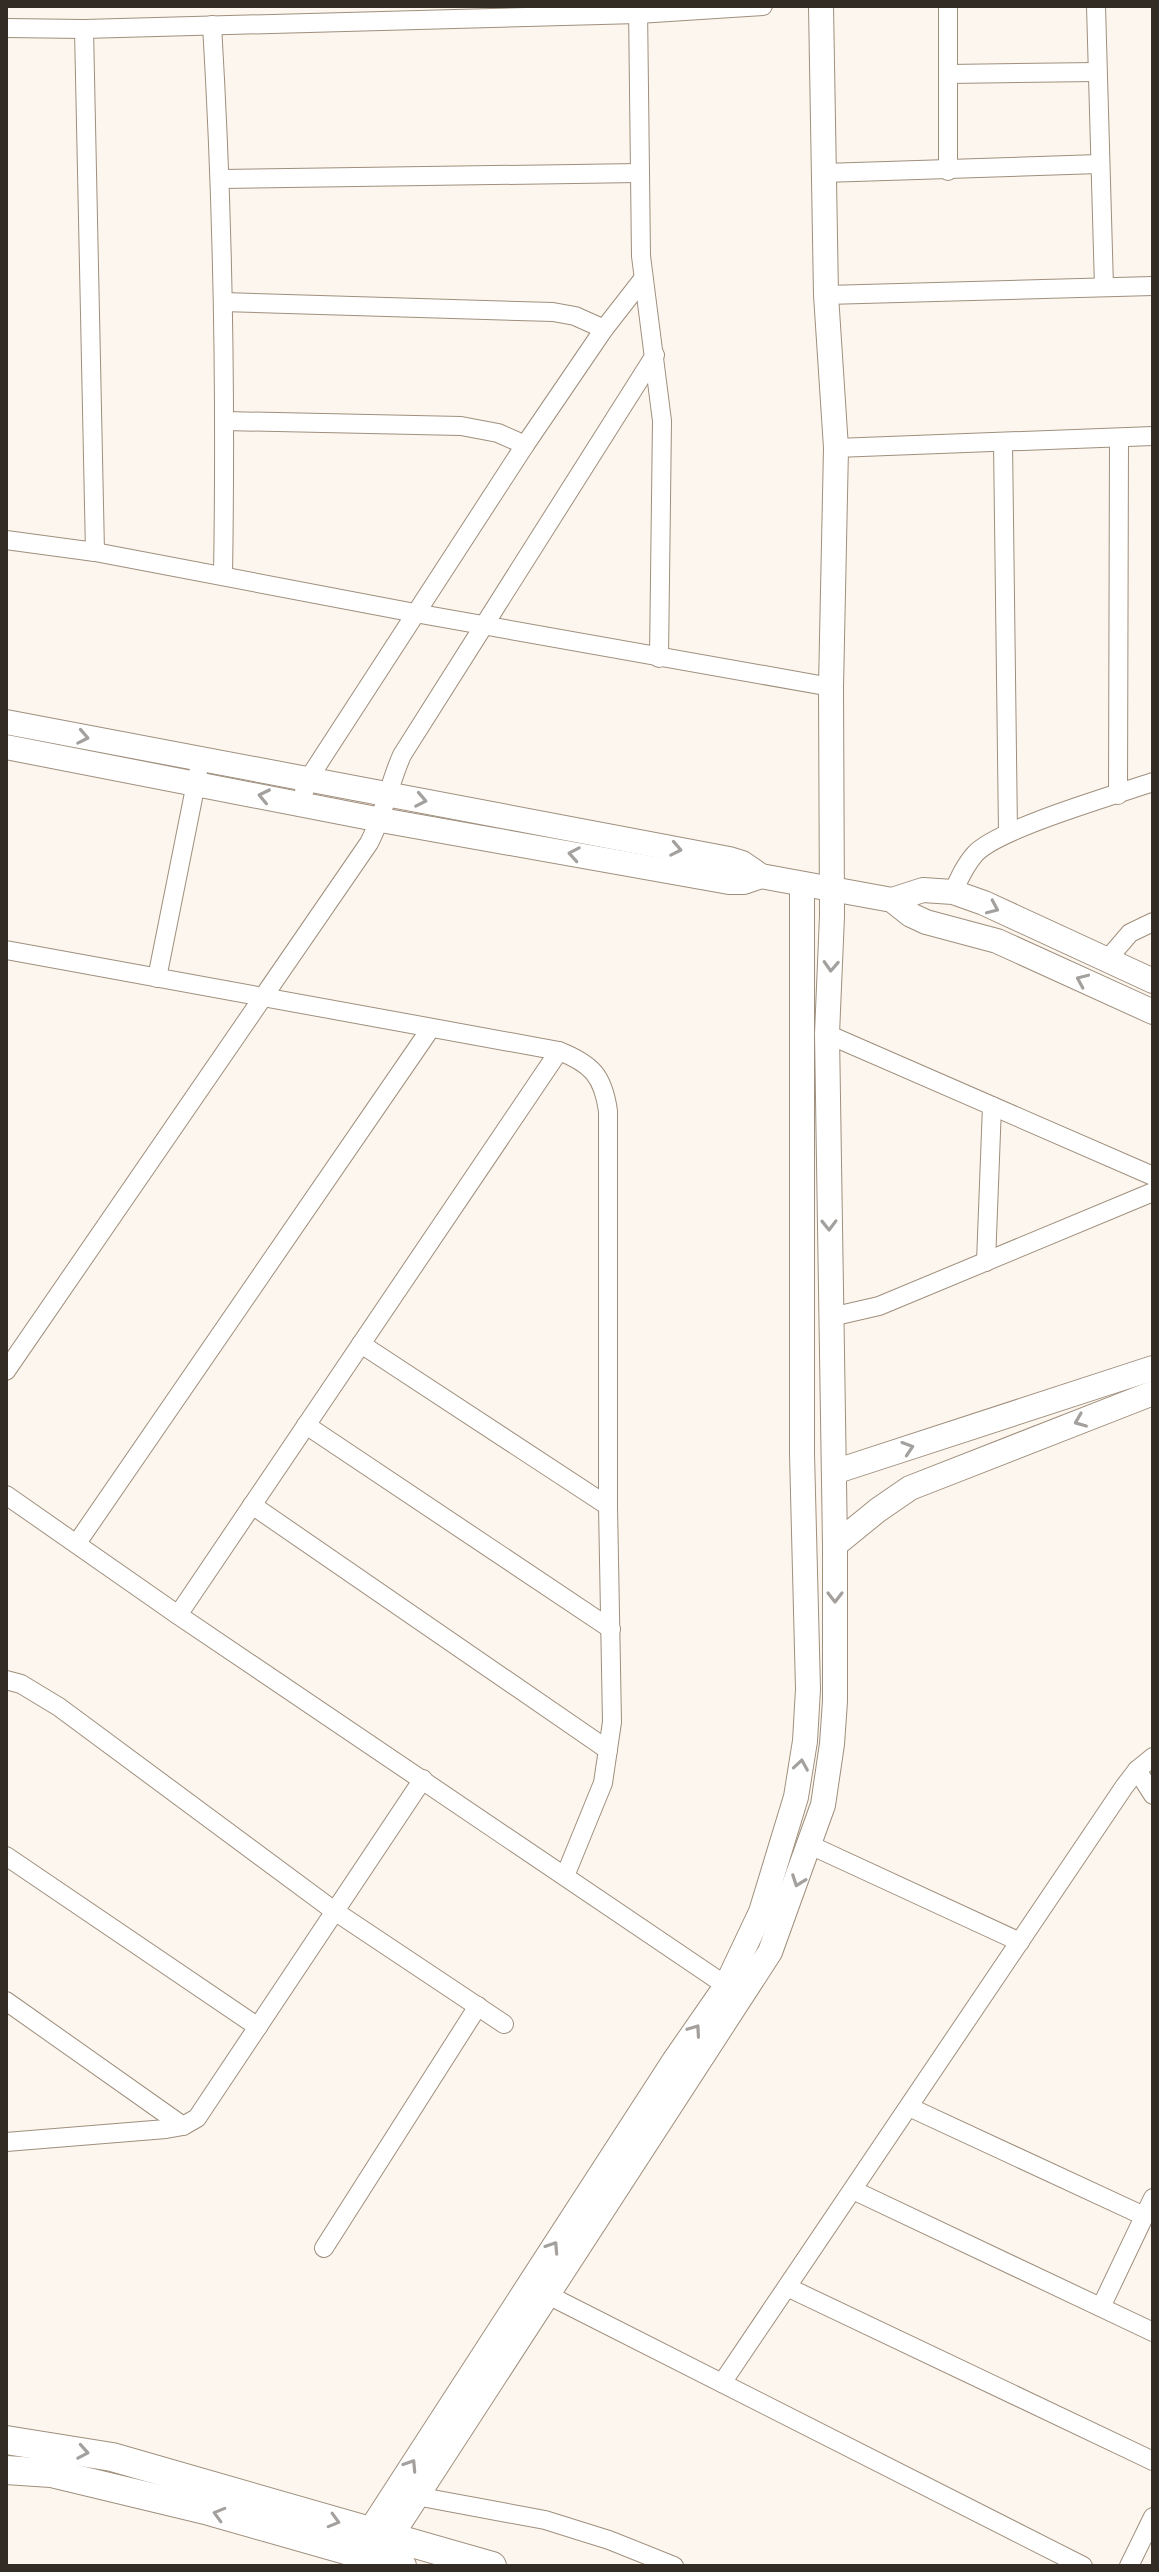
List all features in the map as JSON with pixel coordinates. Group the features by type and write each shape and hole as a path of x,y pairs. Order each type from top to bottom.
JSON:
{"main road":[{"path":"6,2440 112,2457 378,2549"},
{"path":"6,2470 51,2473 378,2549 492,2566"}],"street":[{"path":"6,28 84,29 763,6"},
{"path":"378,2549 665,2074 770,1952 823,1805 832,1744 835,1545 827,1034 833,888 831,687 836,448 826,295 821,6"},
{"path":"948,6 948,171"},
{"path":"1096,6 1104,287"},
{"path":"638,10 643,279 662,421 659,658"},
{"path":"212,25 221,179 225,421 223,576"},
{"path":"84,29 95,552"},
{"path":"948,74 1096,72"},
{"path":"824,173 1099,164"},
{"path":"221,179 639,173"},
{"path":"300,803 309,778 415,613 604,329 643,279"},
{"path":"826,295 1153,286"},
{"path":"223,302 553,312 575,316 604,329"},
{"path":"6,1371 17,1339 357,862 381,820 402,755 655,355"},
{"path":"225,421 461,426 498,433 525,445"},
{"path":"836,448 1153,436"},
{"path":"1118,795 1119,438"},
{"path":"1003,442 1008,833"},
{"path":"6,540 95,552 484,626 831,687"},
{"path":"6,722 198,770 300,803 381,820 729,882 744,882 761,876"},
{"path":"6,747 198,770 309,778 729,859 742,863 761,876 892,900 926,922 997,941 1153,1012"},
{"path":"157,978 198,770"},
{"path":"953,892 975,853 1008,833 1153,782"},
{"path":"378,2549 548,2295 734,1991 796,1797 805,1741 808,1689 803,1505 802,884"},
{"path":"892,900 923,890 953,892 984,903 1153,981"},
{"path":"1106,961 1130,933 1153,922"},
{"path":"6,950 559,1051 577,1058 592,1069 605,1088 608,1111 608,1506 612,1722 603,1783 565,1876"},
{"path":"77,1543 431,1028"},
{"path":"827,1034 1153,1176"},
{"path":"178,1615 559,1051"},
{"path":"986,1262 992,1106"},
{"path":"831,1317 879,1306 1153,1192"},
{"path":"361,1344 608,1506"},
{"path":"834,1472 1153,1368"},
{"path":"835,1545 910,1488 1153,1393"},
{"path":"306,1425 611,1629"},
{"path":"6,1495 734,1991"},
{"path":"803,1505 835,1503"},
{"path":"252,1505 608,1750"},
{"path":"6,1680 21,1684 59,1707 333,1910 504,2024"},
{"path":"722,2383 1137,1770 1153,1757"},
{"path":"1137,1770 1153,1795"},
{"path":"6,2142 183,2126 197,2118 423,1779"},
{"path":"810,1845 1020,1942"},
{"path":"6,1856 258,2027"},
{"path":"6,2001 183,2126"},
{"path":"324,2248 478,2006"},
{"path":"909,2107 1144,2216"},
{"path":"853,2190 1153,2332"},
{"path":"1101,2307 1153,2198"},
{"path":"787,2287 1153,2461"},
{"path":"548,2295 1083,2566"},
{"path":"416,2496 545,2520 609,2540 674,2566"},
{"path":"1129,2566 1153,2517"}]}
